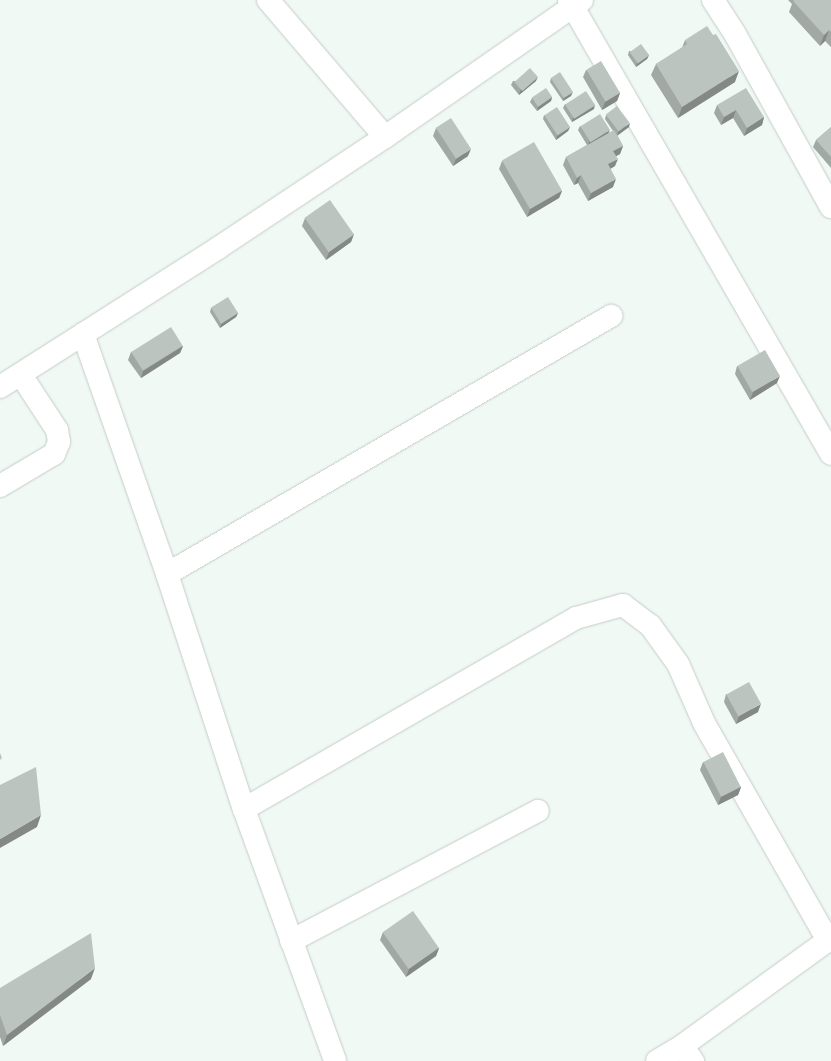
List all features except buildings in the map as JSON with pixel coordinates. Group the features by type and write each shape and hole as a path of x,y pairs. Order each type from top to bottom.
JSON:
{"street":[{"path":"268,0 384,137"},
{"path":"713,0 735,34 831,207"},
{"path":"0,387 218,248 384,137 575,2 825,429 831,454"},
{"path":"167,574 611,316"},
{"path":"83,334 167,574 244,809 335,1061"},
{"path":"0,486 54,454 59,442 57,430 21,375"},
{"path":"244,809 576,618 623,605 650,625 678,664 704,723 830,939 688,1054 657,1061"},
{"path":"291,941 538,811"}]}
